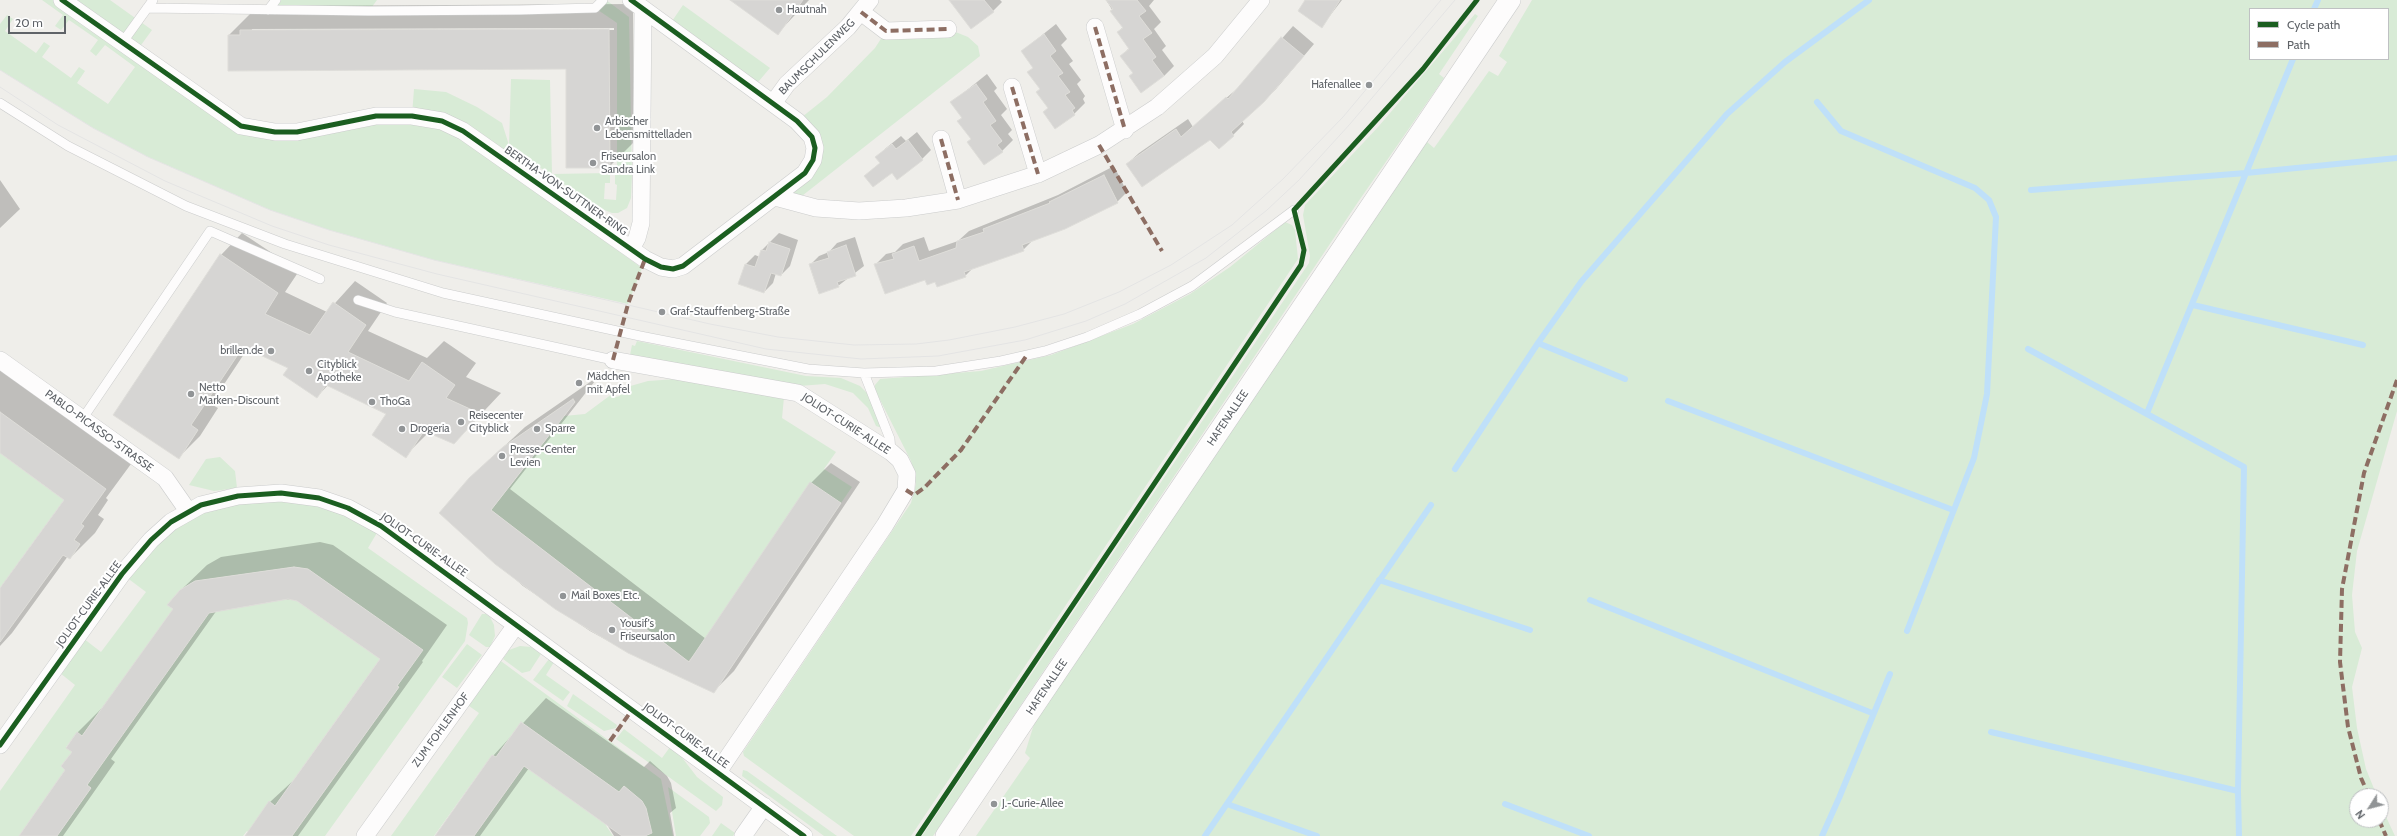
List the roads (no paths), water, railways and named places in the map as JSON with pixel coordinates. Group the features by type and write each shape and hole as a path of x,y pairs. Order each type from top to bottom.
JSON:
{"street":[{"name":"BERTHA-VON-SUTTNER-RING","path":"62,0 224,116 241,126 255,130 297,132 376,116 412,116 442,121 463,131 631,249 661,267 673,268 683,266 805,173 813,160 815,148 812,137 797,120 637,5"},
{"path":"775,197 816,208 859,211 906,208 958,200 1038,174 1067,162 1125,130 1194,77 1215,56 1261,0"},
{"name":"HAFENALLEE","path":"946,836 1510,0"},
{"name":"BERTHA-VON-SUTTNER-RING","path":"631,249 637,238 641,223 637,5"},
{"name":"BAUMSCHULENWEG","path":"774,102 787,84 865,6 886,31 948,29"},
{"path":"1095,27 1125,130"},
{"path":"1012,87 1038,174"},
{"path":"941,139 958,200"},
{"name":"PABLO-PICASSO-STRASSE","path":"0,360 165,478 188,511"},
{"name":"JOLIOT-CURIE-ALLEE","path":"614,360 798,393 890,452 900,460 907,474 906,490 885,525 718,772"},
{"name":"JOLIOT-CURIE-ALLEE","path":"0,745 144,547 171,522 188,511 217,500 250,494 281,493 319,498 348,508 377,524 516,624 804,836"},
{"name":"ZUM FOHLENHOF","path":"365,836 516,624"},
{"path":"743,836 764,806"}],"lane":[{"path":"122,43 153,0"},
{"path":"268,10 276,0"},
{"path":"147,8 369,11 583,9 596,8 603,0"},
{"path":"0,103 68,146 186,206 285,244 436,291 741,357 808,369 864,373 936,371 994,362 1045,351 1087,337 1140,314 1192,286 1294,210"},
{"path":"83,418 210,231 320,279"},
{"path":"358,300 394,312 614,360"},
{"path":"864,373 890,439 890,452"}],"waterway":[{"path":"1455,469 1538,343 1581,282 1727,114 1785,62 1869,0"},
{"path":"2314,8 2318,0"},
{"path":"2031,190 2246,173 2293,60"},
{"path":"1817,102 1841,131 1975,188 1989,200 1996,217 1987,394 1974,458 1907,631"},
{"path":"2147,413 2246,173 2397,158"},
{"path":"2193,305 2363,345"},
{"path":"1538,343 1625,379"},
{"path":"1991,732 2238,791 2244,467 2028,349"},
{"path":"1668,401 1953,510"},
{"path":"1205,836 1431,505"},
{"path":"1379,580 1530,630"},
{"path":"1590,600 1872,713"},
{"path":"1822,836 1890,674"},
{"path":"2238,791 2239,836"},
{"path":"1227,804 1317,836"},
{"path":"1505,804 1589,836"}],"tram line":[{"path":"0,70 93,128 148,157 270,210 329,230 434,260 710,324 778,337 854,345 916,344 949,340 1015,327 1064,314 1119,292 1171,265 1232,225 1283,179 1343,117 1441,0"},
{"path":"0,87 58,125 165,181 272,226 329,245 437,274 766,349 861,359 938,356 1025,340 1086,321 1125,304 1206,258 1267,210 1299,180 1350,124 1455,0"}],"place":[{"name":"Hautnah","path":"779,10"},
{"name":"Hafenallee","path":"1369,85"},
{"name":"Arbischer Lebensmittelladen","path":"597,128"},
{"name":"Friseursalon Sandra Link","path":"593,163"},
{"name":"Graf-Stauffenberg-Straße","path":"662,312"},
{"name":"brillen.de","path":"271,351"},
{"name":"Cityblick Apotheke","path":"309,371"},
{"name":"Mädchen mit Apfel","path":"579,383"},
{"name":"Netto Marken-Discount","path":"191,394"},
{"name":"ThoGa","path":"372,402"},
{"name":"Reisecenter Cityblick","path":"461,422"},
{"name":"Drogeria","path":"402,429"},
{"name":"Sparre","path":"537,429"},
{"name":"Presse-Center Levien","path":"502,456"},
{"name":"Mail Boxes Etc.","path":"563,596"},
{"name":"Yousif's Friseursalon","path":"612,630"},
{"name":"J.-Curie-Allee","path":"994,804"}]}
